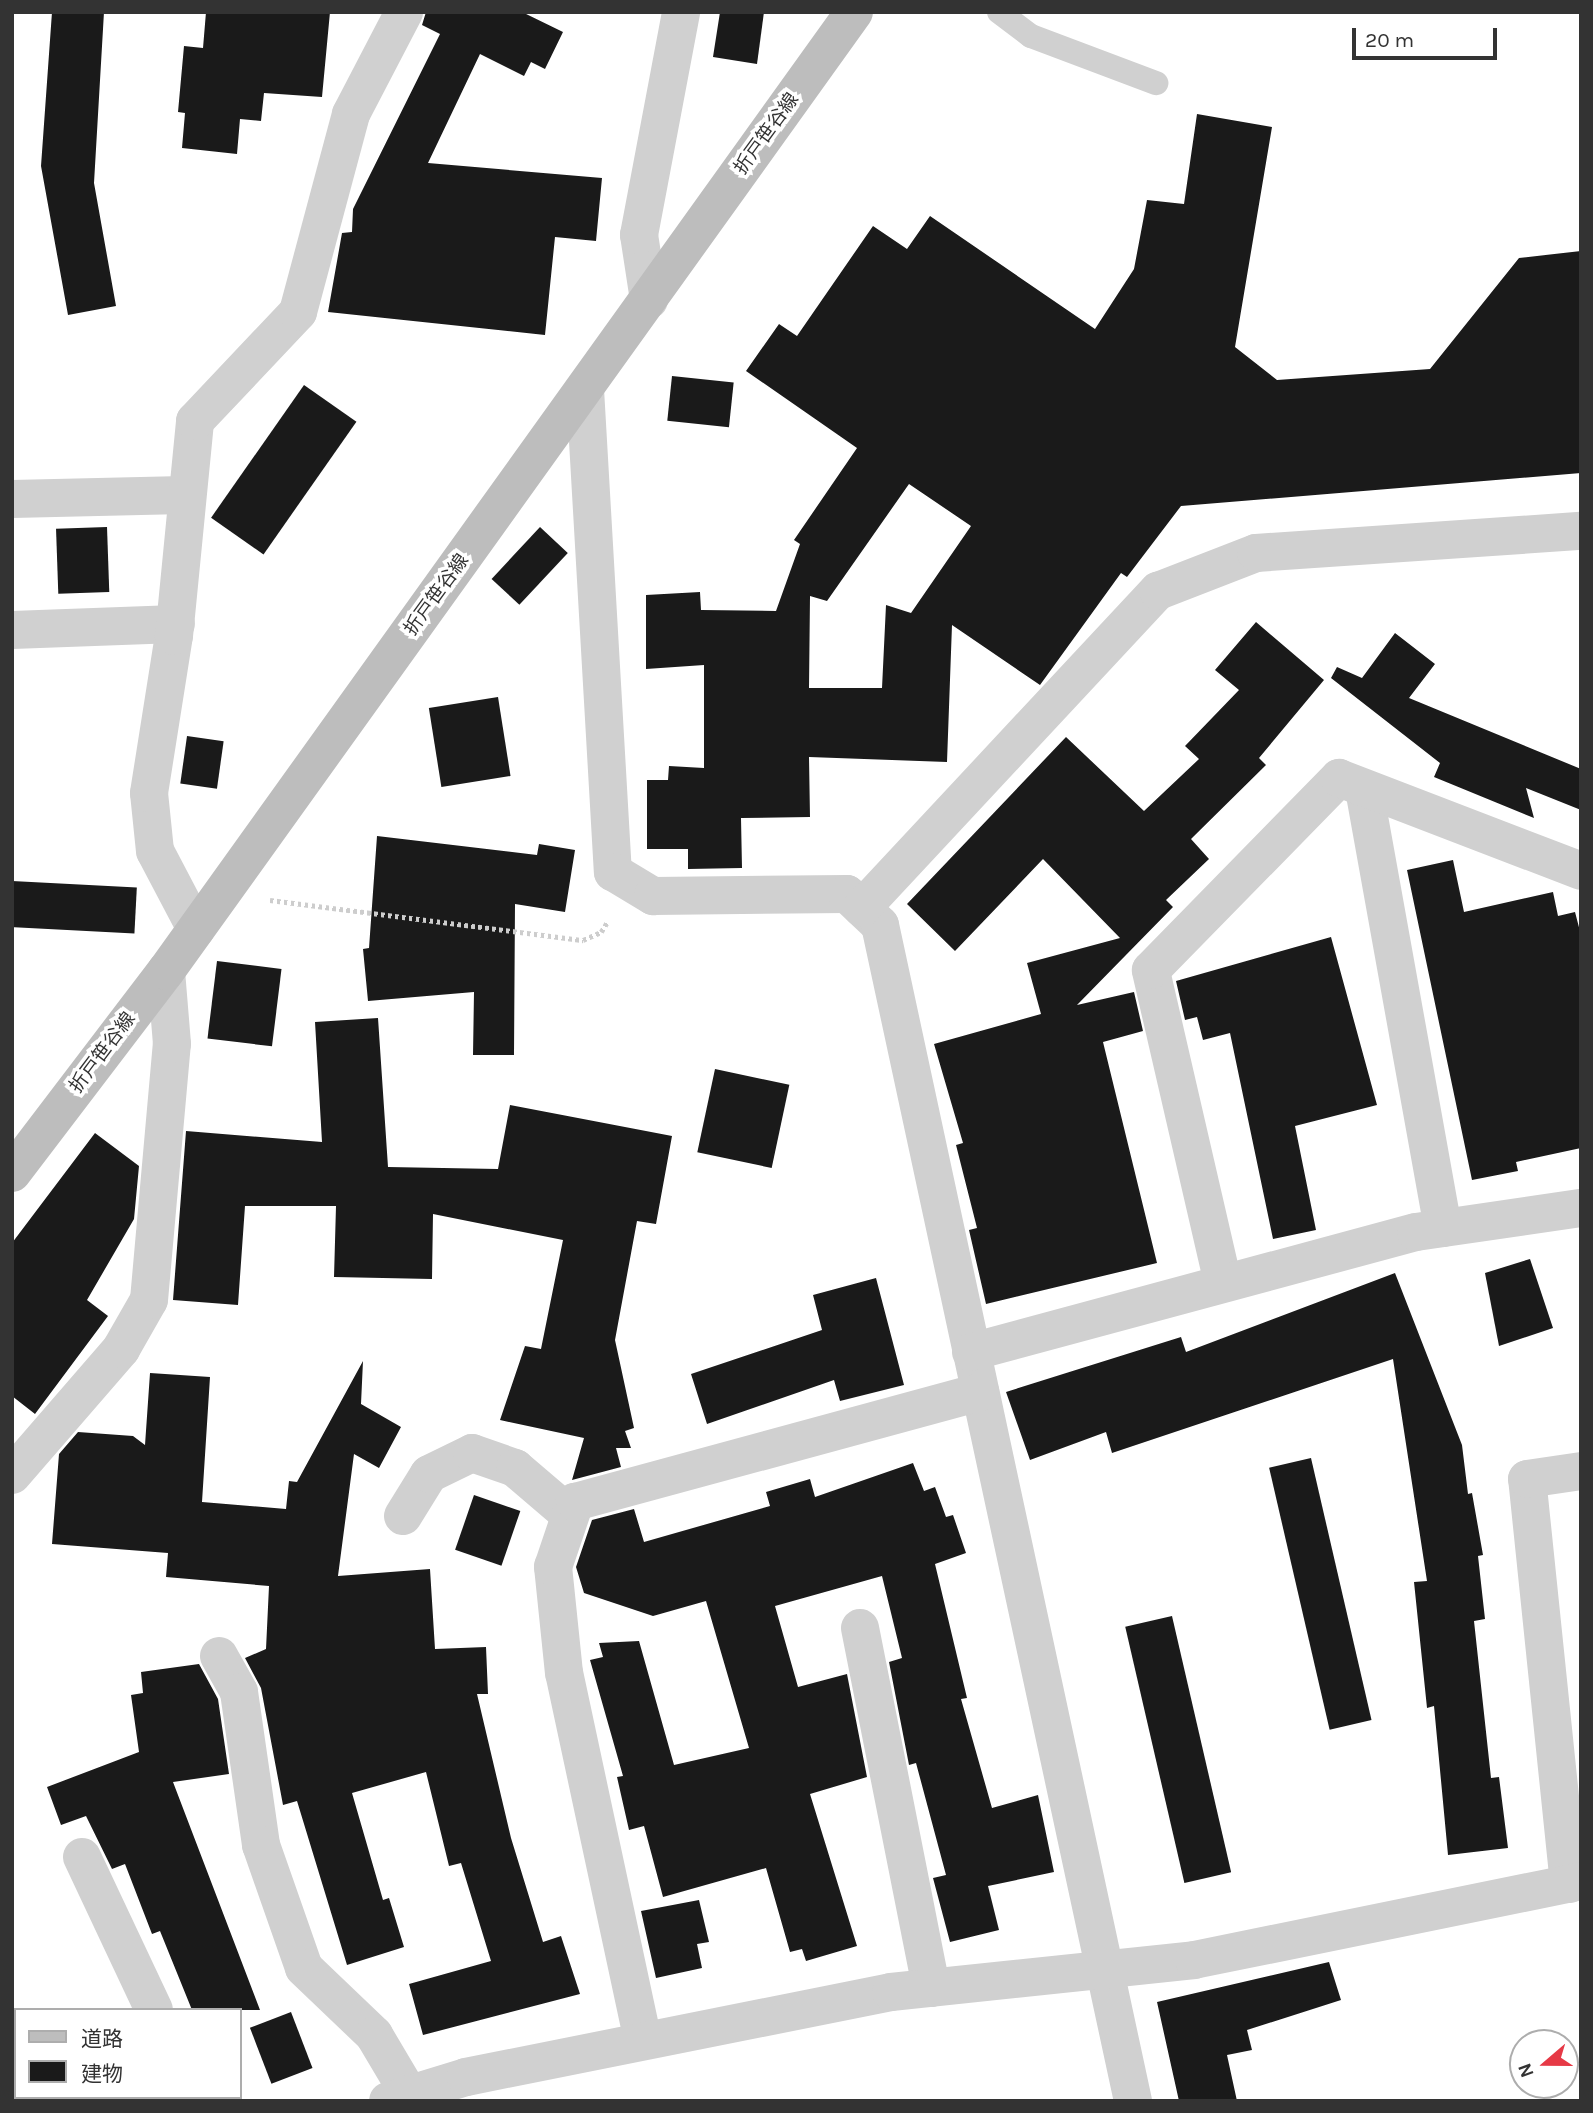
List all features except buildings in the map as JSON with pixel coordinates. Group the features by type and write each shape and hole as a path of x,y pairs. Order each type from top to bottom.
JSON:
{"main road":[{"name":"折戸笹谷線","path":"12,1173 166,971 854,12"}],"street":[{"path":"196,929 155,851 149,793 176,624 184,495 195,421 298,312 351,114 404,12"},
{"path":"649,300 639,235 681,12"},
{"path":"585,389 613,872 653,896 847,894 880,925 1133,2101"},
{"path":"12,499 184,495"},
{"path":"862,908 1167,587 1256,553 1581,531"},
{"path":"12,630 176,624"},
{"path":"1223,1283 1151,970 1339,778 1581,872"},
{"path":"1364,789 1443,1228"},
{"path":"12,1475 121,1349 149,1300 172,1044 166,971"},
{"path":"971,1352 1223,1283 1443,1228 1581,1208"},
{"path":"643,2041 564,1673 553,1567 575,1502 980,1392"},
{"path":"403,1516 429,1474 472,1453 515,1468 570,1516"},
{"path":"219,1656 239,1692 253,1758 261,1845 304,1968 374,2035 399,2097 466,2077 931,1988 1194,1960 1575,1882 1527,1479 1581,1471"},
{"path":"859,1628 931,1988"},
{"path":"82,1857 153,2008"}],"lane":[{"path":"999,12 1031,36 1156,83"}],"path":[{"path":"221,894 583,940 601,932 633,884"}]}
